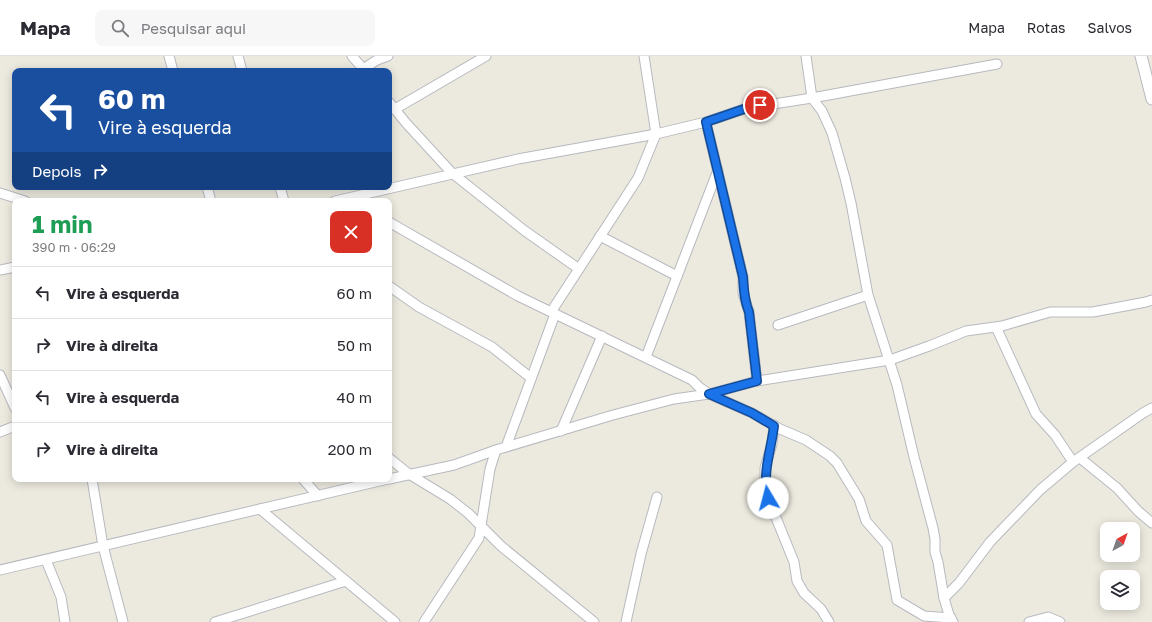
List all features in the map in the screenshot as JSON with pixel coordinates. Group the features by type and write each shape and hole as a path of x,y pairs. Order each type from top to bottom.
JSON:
{"street":[{"path":"169,56 173,68"},
{"path":"238,56 241,68"},
{"path":"352,56 362,68"},
{"path":"367,68 377,60 388,56"},
{"path":"395,109 486,56"},
{"path":"506,447 532,378 553,313 579,269 638,178 656,134 644,56"},
{"path":"392,224 518,296 692,380 709,394 752,413 774,426 806,440 830,456 837,463 859,499 866,521 887,545 897,600 924,616 952,620 944,598 938,562 934,552 935,540 933,528 890,360 868,295 851,203 832,133 822,111 812,98 806,56"},
{"path":"1140,56 1152,99"},
{"path":"392,188 518,159 656,134 706,122 747,108 812,98 996,64"},
{"path":"392,106 452,173 525,231 579,269"},
{"path":"706,122 743,277 743,292 745,303 749,312 757,381"},
{"path":"646,357 718,170"},
{"path":"352,198 384,190"},
{"path":"0,193 16,198"},
{"path":"600,236 677,276"},
{"path":"0,270 12,268"},
{"path":"392,288 419,307 492,348 532,378"},
{"path":"778,325 868,295"},
{"path":"392,478 454,465 496,450 660,403 709,394 757,381 890,360 966,331 1013,323 1050,312 1093,312 1152,300"},
{"path":"996,326 1036,414 1077,460 1117,488 1152,523"},
{"path":"561,431 602,336"},
{"path":"0,375 12,401"},
{"path":"944,598 959,583 990,542 1040,490 1077,460 1152,408"},
{"path":"774,426 772,444 765,468 768,498 794,562 797,581 804,593 821,609 829,622"},
{"path":"0,432 12,427"},
{"path":"424,622 479,538 490,469 496,450"},
{"path":"392,460 409,474 450,499 468,513 501,546 590,621"},
{"path":"92,482 103,546 123,622"},
{"path":"306,482 318,496"},
{"path":"0,570 376,482"},
{"path":"626,622 641,554 657,497"},
{"path":"260,509 395,622"},
{"path":"46,560 61,597 65,622"},
{"path":"215,622 346,581"},
{"path":"1029,622 1048,617 1060,622"}],"route":[{"path":"760,105 706,122 743,277 743,292 745,303 749,312 757,381 709,394 752,413 774,426 772,444 765,468 766,492 768,498"}]}
